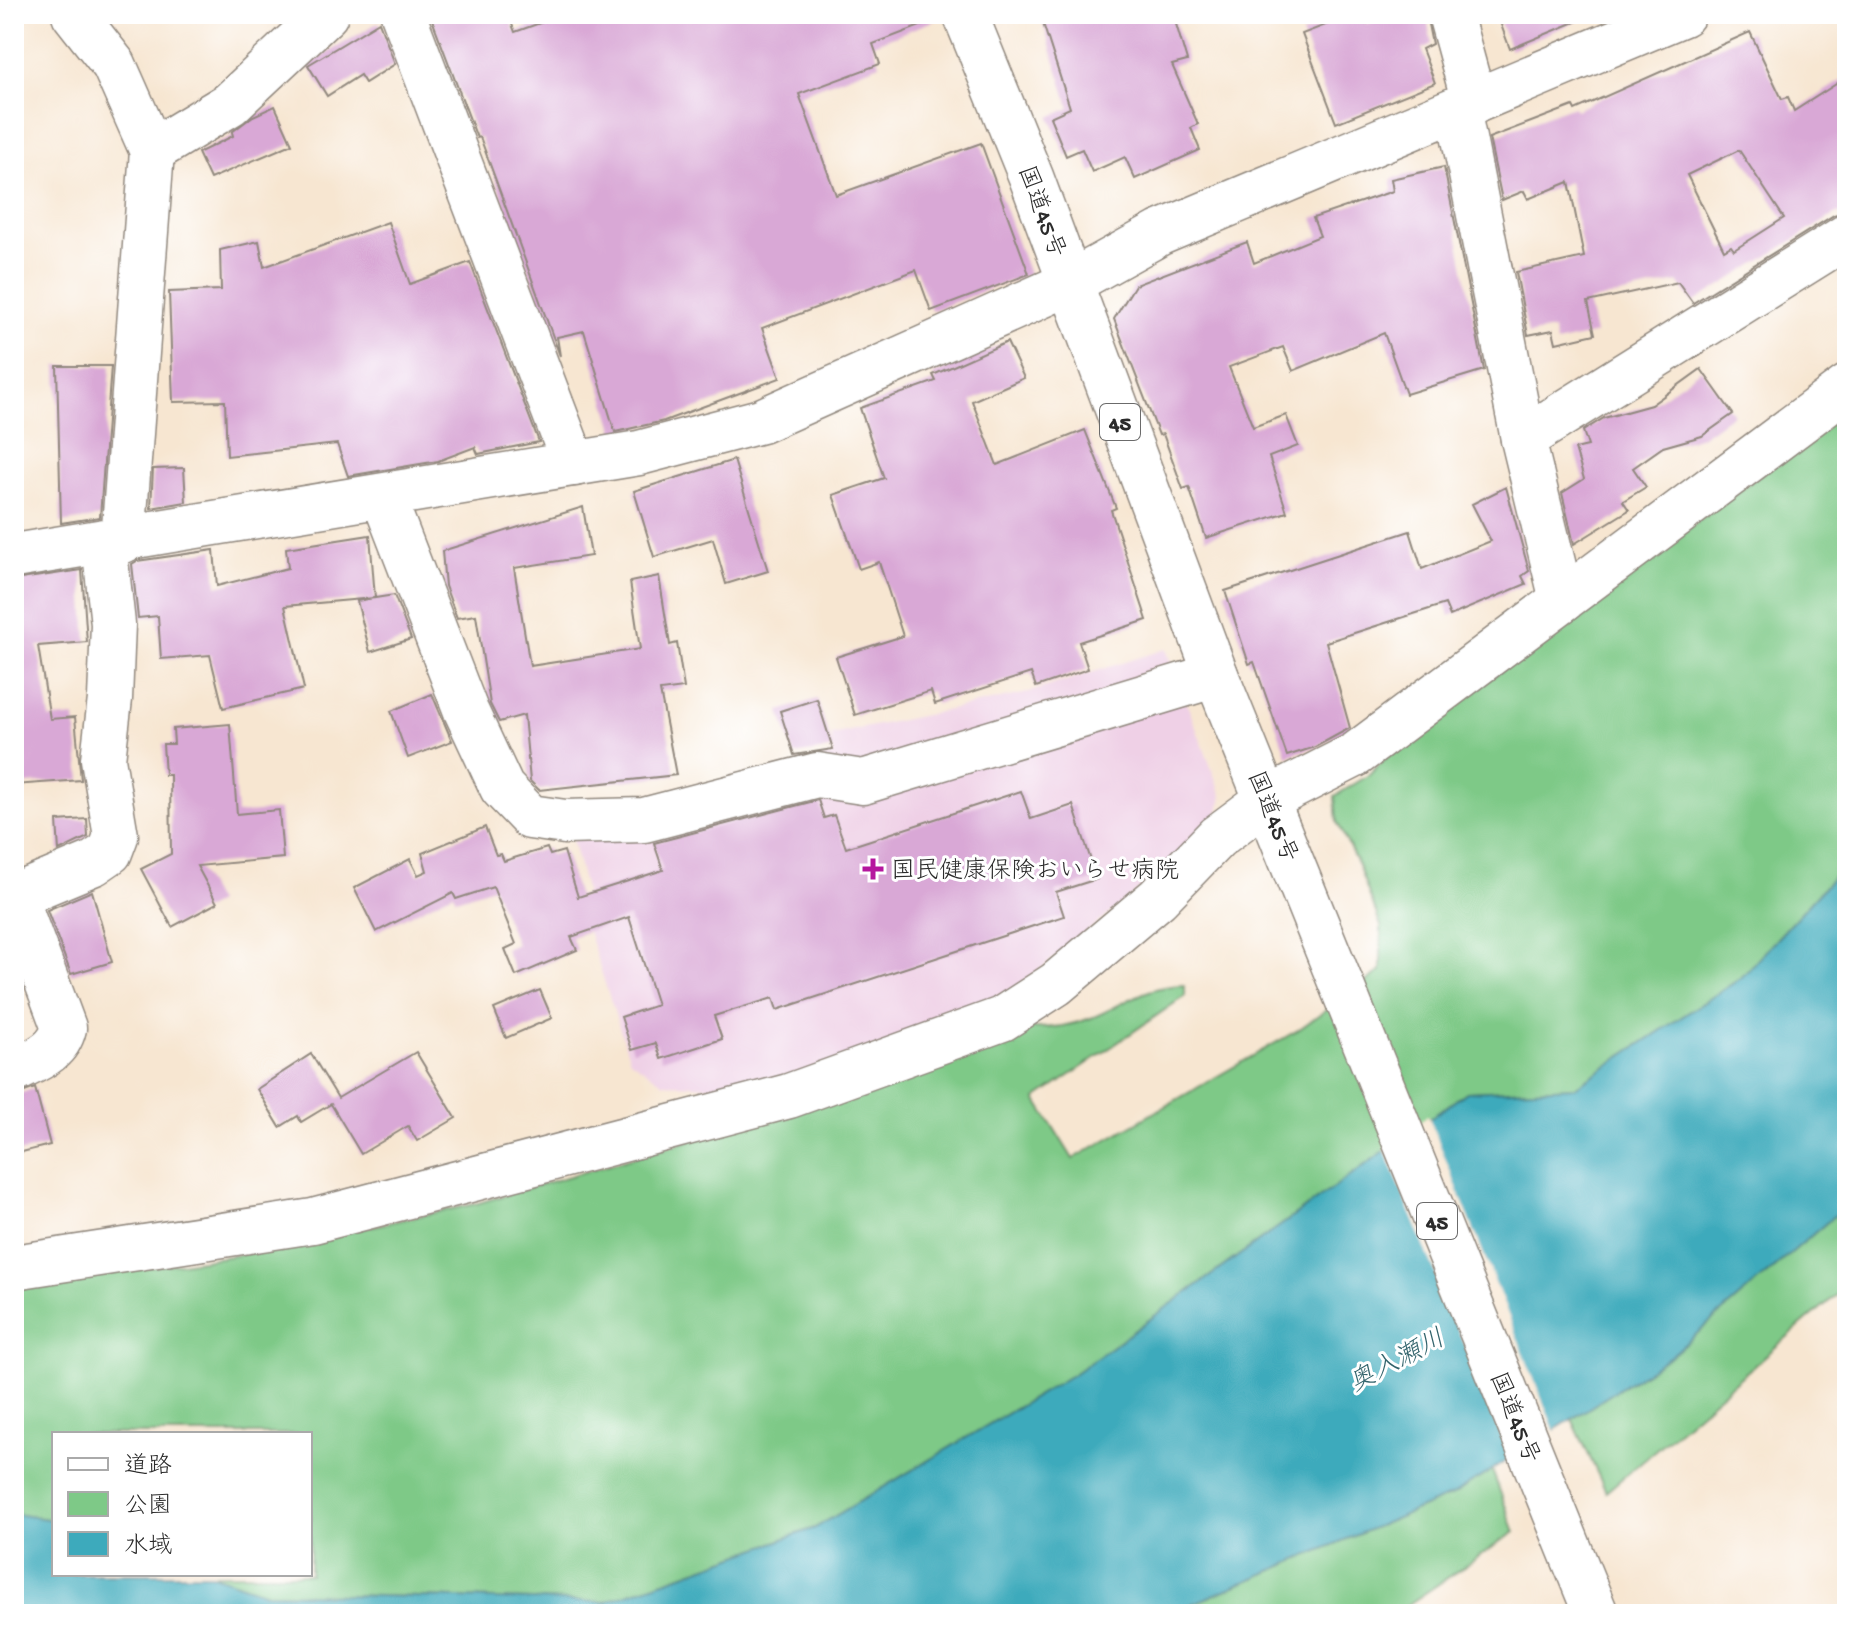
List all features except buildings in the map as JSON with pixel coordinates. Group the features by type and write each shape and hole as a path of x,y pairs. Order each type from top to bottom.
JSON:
{"main road":[{"path":"14,1071 49,1053 61,1040 64,1028 15,896 94,863 110,852 116,836 103,759 110,699 114,542 152,151 114,65 74,14"},
{"path":"152,151 230,104 326,14"},
{"path":"403,14 574,464"},
{"name":"国道45号","path":"965,14 1070,283 1216,675 1596,1614"},
{"path":"1450,14 1523,439 1562,600"},
{"path":"14,556 114,542 639,453 761,421 1070,283 1160,233 1683,14"},
{"path":"1523,439 1847,236"},
{"path":"14,1267 313,1221 630,1141 789,1096 1002,1019 1056,984 1158,898 1217,837 1273,813 1355,755 1847,387"},
{"path":"383,496 466,711 502,788 530,817 565,822 644,820 817,775 863,782 1216,675"}],"shaded area":[{"name":"国民健康保険おいらせ病院","path":"1166,649 1222,796 1217,819 1190,848 991,1009 752,1089 664,1083 630,1060 585,922 585,889 571,836 650,804 834,754 831,735 1024,694"}],"green space":[{"path":"1847,409 1847,862 1741,978 1575,1087 1467,1092 1075,1373 815,1528 605,1602 266,1593 216,1576 312,1576 312,1432 52,1432 52,1520 14,1514 14,1286 238,1255 475,1204 701,1137 1022,1028 1074,1024 1158,988 1185,985 1185,996 1036,1099 1073,1159 1298,1030 1381,971 1381,926 1358,865 1337,822 1335,796 1369,775 1390,754"},
{"path":"1847,1205 1847,1286 1606,1492 1572,1419 1672,1355"},
{"path":"1492,1470 1515,1532 1394,1614 1168,1614 1454,1494"}],"water":[{"name":"奥入瀬川","path":"1847,862 1847,1205 1672,1355 1454,1494 1168,1614 14,1614 14,1514 52,1520 52,1576 216,1576 266,1593 605,1602 815,1528 1075,1373 1467,1092 1575,1087 1741,978"}],"pier":[{"path":"1428,1115 1556,1434 1512,1462 1384,1147"}],"place":[{"name":"国民健康保険おいらせ病院","path":"873,869"}]}
